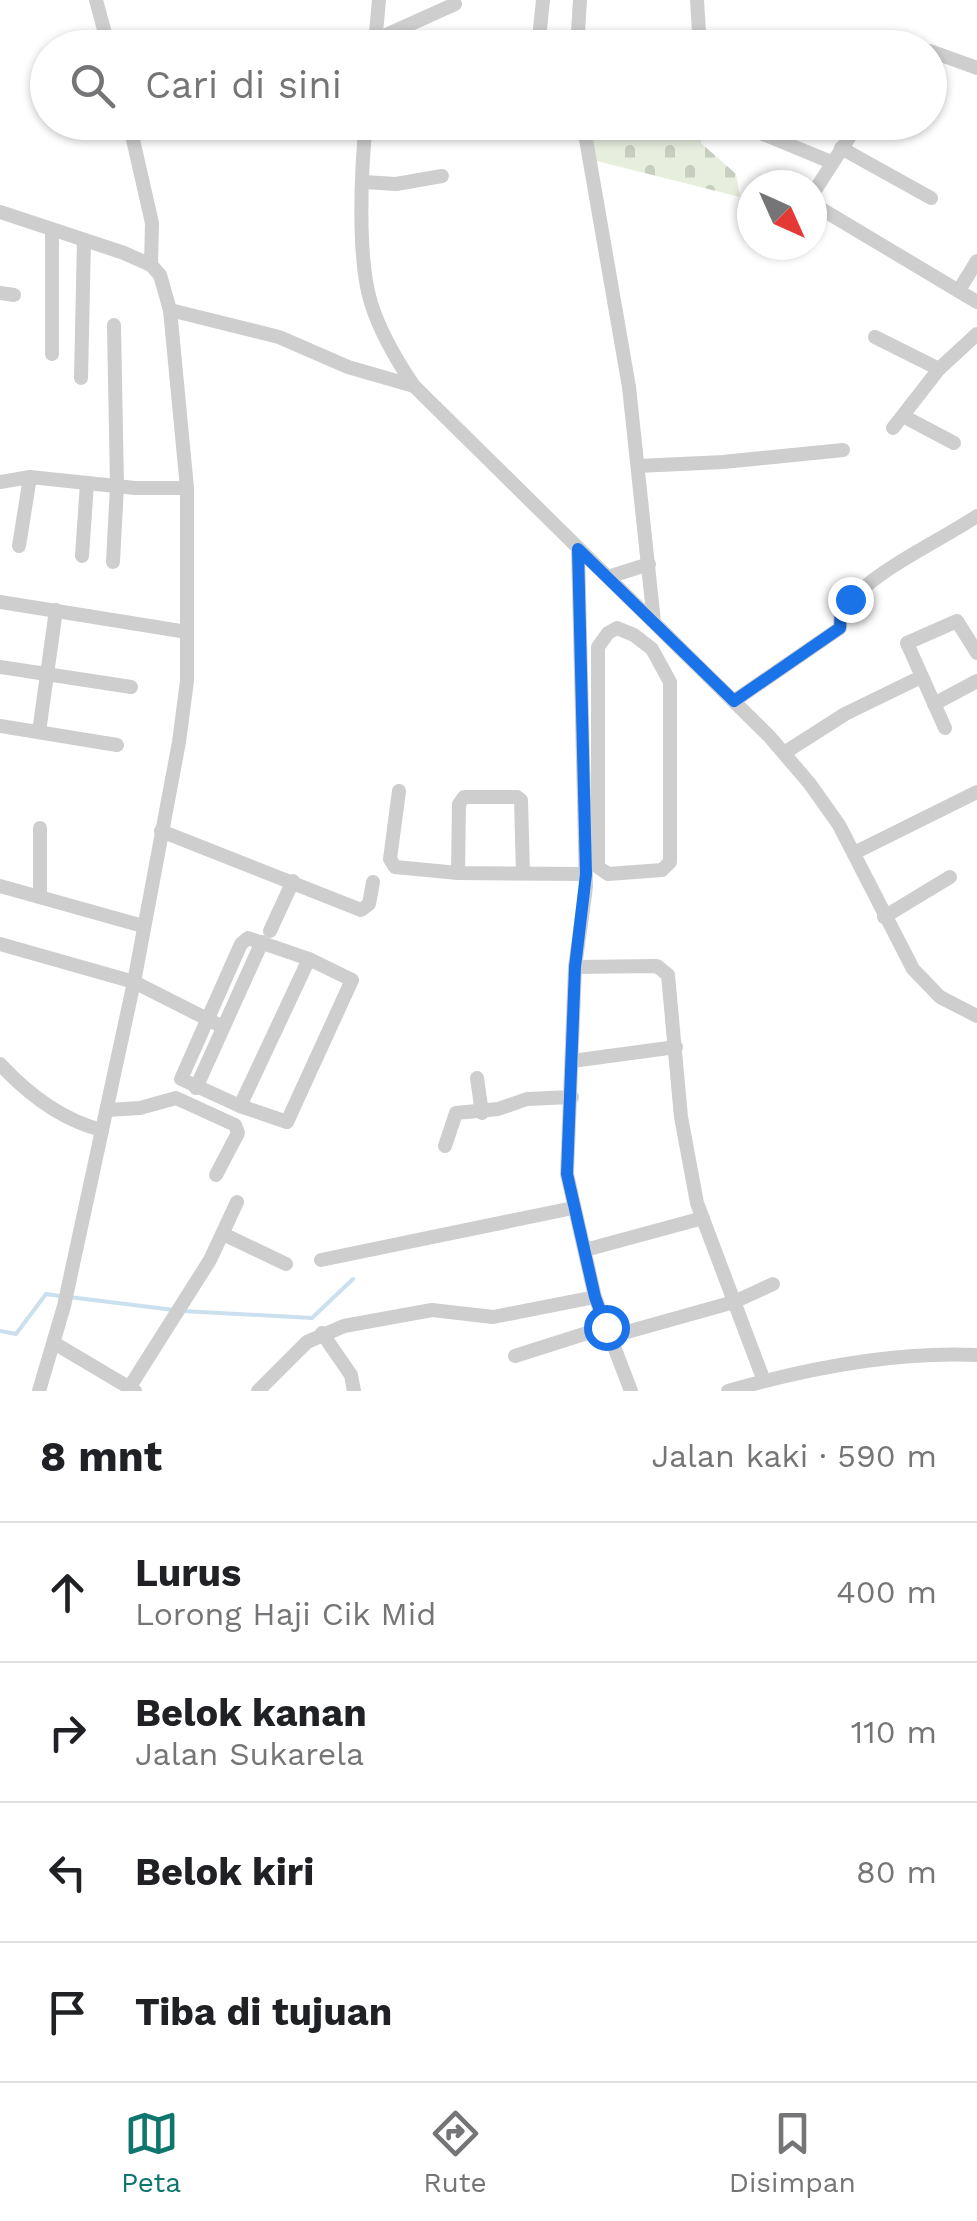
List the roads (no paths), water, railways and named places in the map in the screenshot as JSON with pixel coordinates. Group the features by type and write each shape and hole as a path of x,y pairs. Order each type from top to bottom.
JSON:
{"street":[{"path":"96,0 104,30"},
{"path":"376,30 379,0"},
{"path":"540,30 543,0"},
{"path":"578,30 580,0"},
{"path":"697,0 699,30"},
{"path":"403,30 455,4"},
{"path":"947,57 977,68"},
{"path":"134,140 152,223 151,265"},
{"path":"365,140 362,244 369,298 385,338 414,386 784,753 824,802 900,950 919,976 940,997 977,1016"},
{"path":"586,140 629,387 654,622"},
{"path":"778,140 831,162"},
{"path":"827,170 847,140"},
{"path":"841,148 931,198"},
{"path":"364,182 396,184 442,176"},
{"path":"0,212 151,265 160,275 170,310 186,488 184,707 134,982 44,1389"},
{"path":"827,212 977,302"},
{"path":"52,230 52,354"},
{"path":"81,378 84,240"},
{"path":"959,290 977,261"},
{"path":"170,310 279,337 348,366 414,386"},
{"path":"114,326 114,562"},
{"path":"954,442 898,422 940,369 977,334"},
{"path":"875,337 940,369"},
{"path":"638,466 844,450"},
{"path":"0,482 30,478 186,488"},
{"path":"19,546 30,478"},
{"path":"82,556 87,483"},
{"path":"734,701 840,628 841,608 850,599 896,564 977,516"},
{"path":"578,549 586,874 575,967 572,1097 566,1153 573,1208 595,1297 631,1391"},
{"path":"608,578 649,564"},
{"path":"0,602 187,632"},
{"path":"39,732 56,610"},
{"path":"944,728 907,643 956,621 977,653"},
{"path":"617,628 634,635 657,656 668,673 672,693 670,862 662,870 605,874 598,867 596,806 598,647 617,628"},
{"path":"657,656 673,640"},
{"path":"0,667 131,687"},
{"path":"784,753 845,714 921,677"},
{"path":"934,704 977,682"},
{"path":"0,726 117,745"},
{"path":"399,791 392,864 458,873 586,874"},
{"path":"854,854 977,792"},
{"path":"458,873 458,804 464,796 521,800 522,873"},
{"path":"40,828 40,897"},
{"path":"161,831 361,910 368,904 373,882"},
{"path":"884,917 950,877"},
{"path":"196,1088 293,880"},
{"path":"0,886 144,926"},
{"path":"266,937 352,980 292,1118 284,1122 182,1079 242,942 266,937"},
{"path":"0,944 134,982 223,1027"},
{"path":"240,1106 309,959"},
{"path":"575,967 664,968 668,975 684,1139 703,1218 764,1381"},
{"path":"572,1061 676,1047"},
{"path":"0,1064 14,1080 53,1109 71,1120 102,1130"},
{"path":"477,1078 482,1112"},
{"path":"445,1146 456,1113 482,1112 527,1098 572,1097"},
{"path":"107,1110 140,1108 176,1098 234,1125 238,1133 216,1176"},
{"path":"54,1343 133,1389 223,1234 237,1202"},
{"path":"321,1260 573,1208"},
{"path":"585,1250 703,1218"},
{"path":"223,1234 286,1264"},
{"path":"514,1356 734,1302 773,1284"},
{"path":"258,1391 307,1342 344,1326 432,1310 493,1318 595,1297"},
{"path":"323,1333 351,1374 354,1391"},
{"path":"728,1391 881,1358 936,1353 977,1355"}],"waterway":[{"path":"183,1311 312,1318 353,1279"},
{"path":"0,1331 16,1334 46,1294 60,1296"},
{"path":"69,1297 174,1310"}]}
